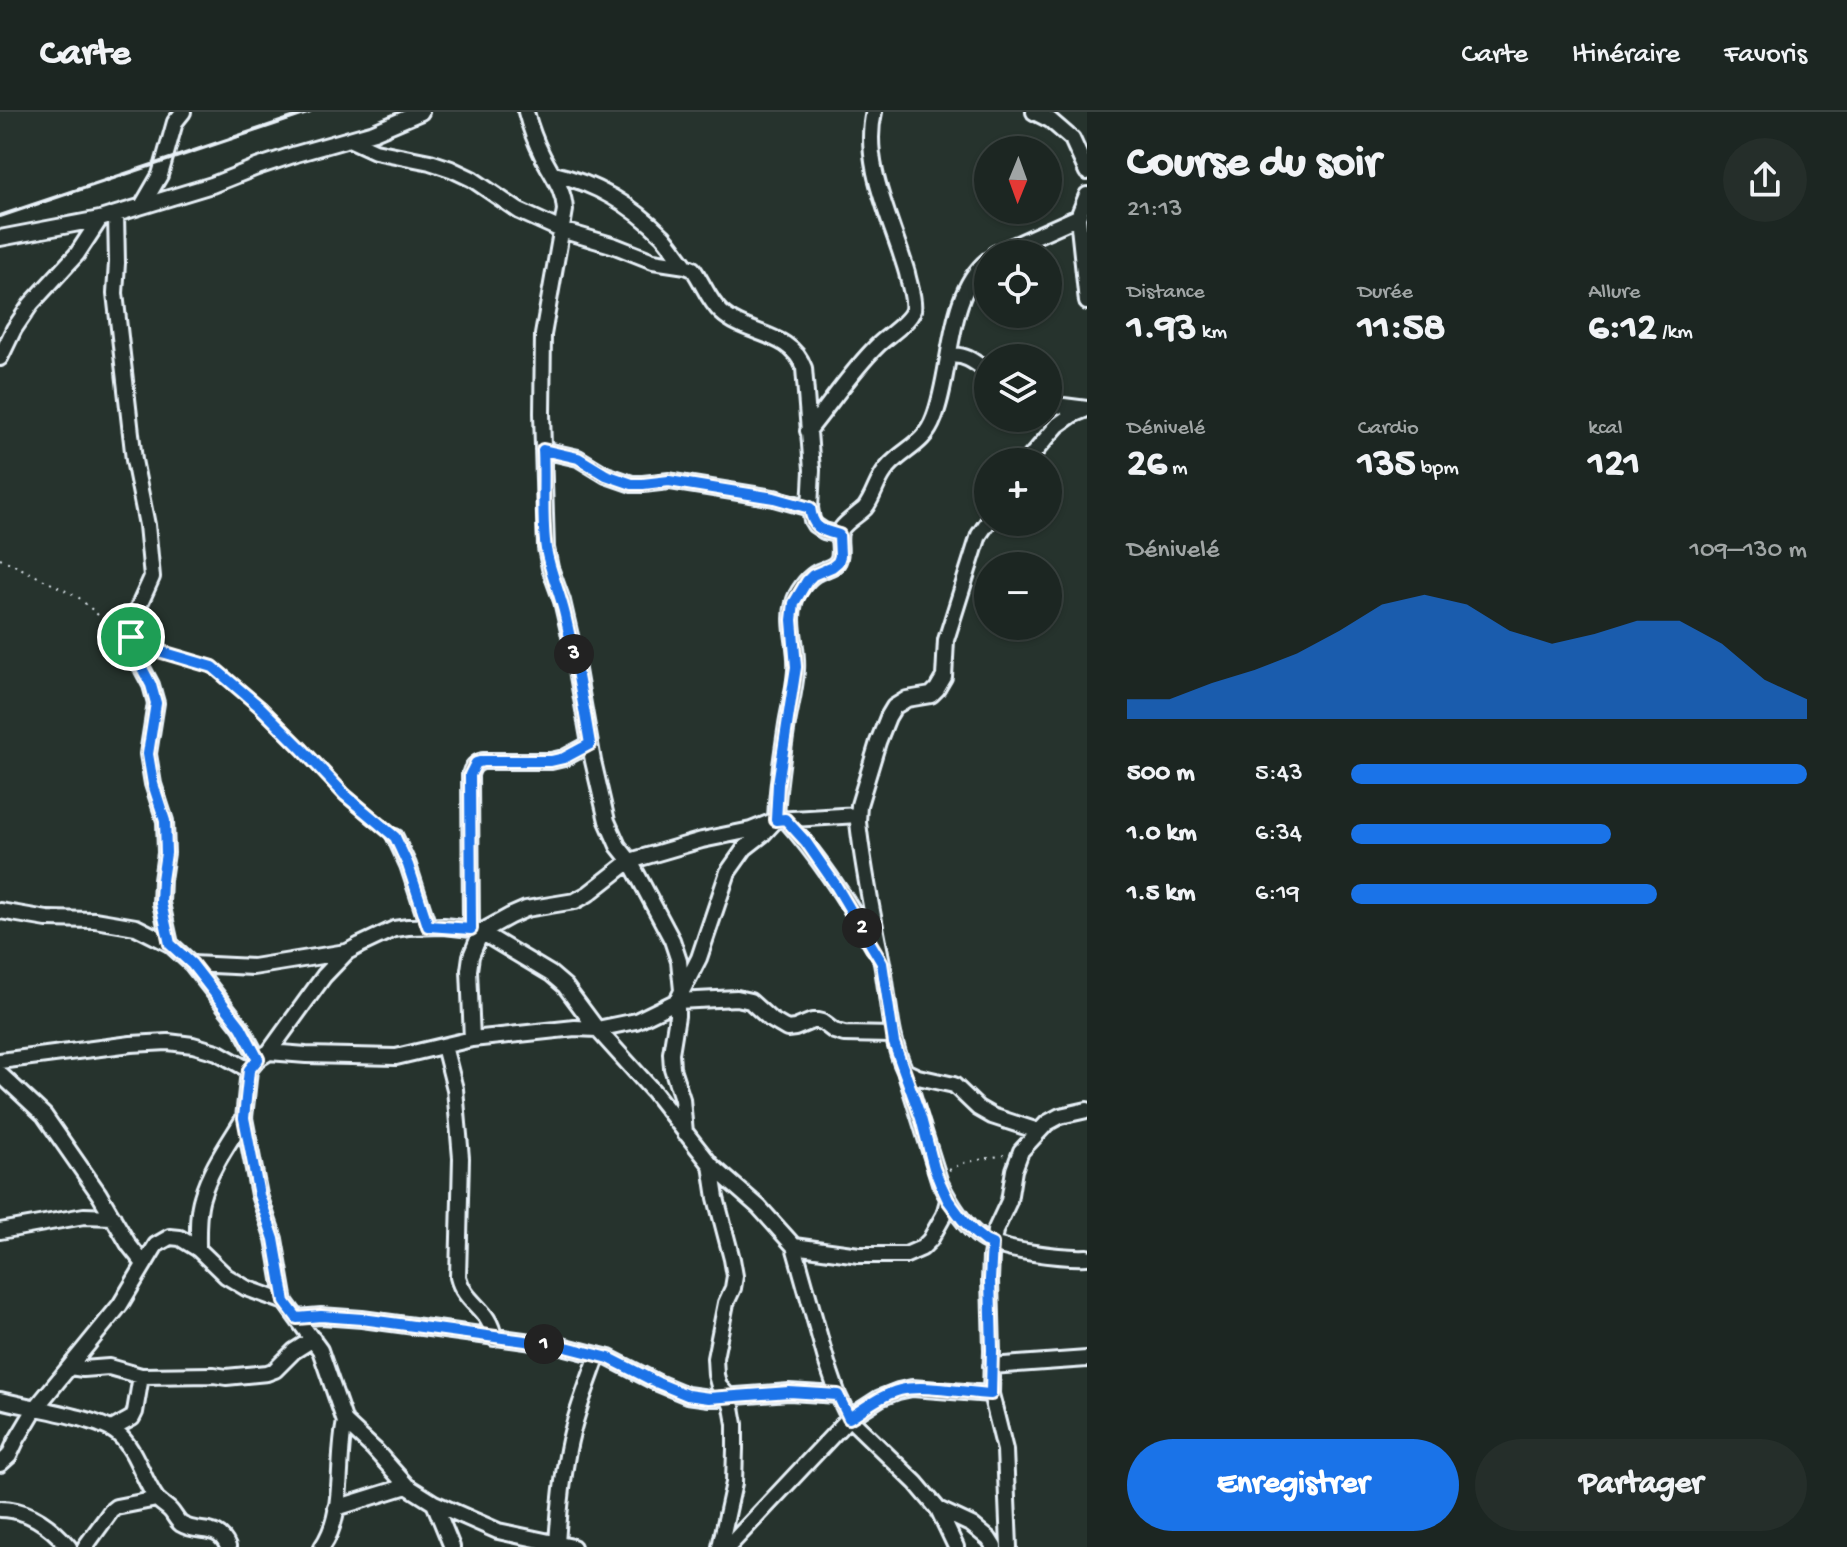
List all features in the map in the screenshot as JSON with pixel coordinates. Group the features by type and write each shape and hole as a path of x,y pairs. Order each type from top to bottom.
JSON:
{"street":[{"path":"142,206 160,175 175,122 183,112"},
{"path":"0,238 100,219 212,185 296,154 351,140 421,112"},
{"path":"526,112 543,158 564,198 565,210 543,335 546,548 574,653 607,821 672,940 679,961 680,996 671,1053 672,1068 682,1099 685,1133"},
{"path":"808,431 860,364 907,320 913,310 908,276 873,159 870,127 874,112"},
{"path":"1034,112 1050,120 1072,139 1087,172"},
{"path":"351,140 375,151 451,169 472,179 519,211 561,230 653,261 693,269 720,312 791,347 804,368 812,470 812,520 824,531 839,535"},
{"path":"554,174 574,179 617,200 664,237 686,266"},
{"path":"1087,195 1078,217 1087,302"},
{"path":"116,214 115,293 134,460 147,525 152,577 138,608 131,637 134,653 151,685 156,703 148,754 153,784 165,821 166,853 161,903 170,944"},
{"path":"1026,240 1078,217"},
{"path":"0,358 31,304 77,254 100,219"},
{"path":"882,963 806,842 780,820 778,784 796,667 792,620 794,603 813,575 838,562 841,529 871,499 883,471 918,444 928,430 937,409 956,320 974,274"},
{"path":"949,356 956,355 974,362"},
{"path":"1062,406 1087,409"},
{"path":"1038,448 1058,425 1087,409"},
{"path":"543,450 578,458 606,475 632,484 669,481 774,498 810,508"},
{"path":"979,536 946,640 944,677 931,695 907,699 894,707 888,717 859,805 859,838 892,1035 948,1200 975,1233 992,1244 1031,1253 1087,1257"},
{"path":"472,1039 469,970 476,931 470,775 476,763 483,761 551,761 564,758 590,744"},
{"path":"476,931 526,909 575,901 630,861 780,820 858,815"},
{"path":"680,996 699,958 728,872 745,848 780,820"},
{"path":"395,837 408,865 428,926"},
{"path":"0,911 47,919 95,920 136,927 170,944 192,964 241,1027 259,1060"},
{"path":"198,1249 201,1198 215,1166 244,1118 259,1060 324,976 347,952 394,929 428,926 476,931 551,974 565,986 711,1165 759,1207 794,1246 838,1395 849,1418 916,1483 938,1509 956,1547"},
{"path":"192,964 253,967 347,952"},
{"path":"0,1061 168,1042 259,1060 306,1055 396,1057 472,1039 575,1028 597,1029 636,1021 680,996 745,999 787,1029 818,1021 844,1034 892,1035"},
{"path":"444,1046 455,1089 461,1158 458,1277 467,1298 487,1317 494,1338"},
{"path":"905,1071 954,1085 978,1108 992,1116 1038,1131"},
{"path":"0,1074 44,1115 144,1264"},
{"path":"1009,1547 1005,1450 991,1394 992,1244 1009,1201 1021,1151 1047,1123 1060,1116 1087,1110"},
{"path":"244,1118 259,1195 274,1239 285,1302 320,1350 345,1422 407,1486 434,1503 498,1531 573,1547"},
{"path":"711,1165 735,1276 715,1358 719,1386 728,1396 735,1424 734,1483 720,1547"},
{"path":"794,1246 859,1255 906,1255 922,1248 930,1240 944,1215 948,1200"},
{"path":"0,1231 84,1216 113,1217"},
{"path":"0,1464 9,1456 35,1409 120,1305 156,1245 170,1237 180,1238 198,1249 226,1276 246,1288 285,1302"},
{"path":"297,1318 362,1319 562,1346 609,1358 687,1395 709,1398 789,1392 838,1395"},
{"path":"70,1367 109,1367 141,1376 262,1375 275,1370 294,1351 313,1339"},
{"path":"557,1544 568,1448 598,1355"},
{"path":"991,1366 1087,1359"},
{"path":"112,1429 132,1418 141,1376"},
{"path":"728,1547 849,1418 880,1398 912,1388 991,1394"},
{"path":"0,1400 112,1429 141,1467 157,1499 173,1512 180,1523 217,1533 224,1538 228,1547"},
{"path":"322,1547 332,1529 336,1508 345,1422"},
{"path":"336,1508 407,1486"},
{"path":"85,1547 116,1507 157,1499"},
{"path":"434,1503 452,1547"},
{"path":"0,1509 23,1512 59,1535 69,1547"},
{"path":"938,1509 972,1525 994,1547"}],"path":[{"path":"0,558 78,597 107,623 152,649 213,667 260,707 345,795 395,837"},
{"path":"940,1183 944,1174 955,1166 1021,1151"}],"railway":[{"path":"0,216 310,112"}],"route":[{"path":"543,450 578,458 606,475 632,484 669,481 774,498 810,508 815,525 839,535 840,556 832,567 807,581 794,603 795,683 778,784 776,820 785,819 806,842 882,963 894,1043 921,1118 934,1168 948,1200 962,1219 975,1233 992,1244 991,1394 912,1388 880,1398 849,1418 838,1395 789,1392 709,1398 687,1395 609,1358 562,1346 362,1319 297,1318 285,1302 274,1239 259,1195 248,1146 244,1097 249,1070 258,1059 241,1027 192,964 170,944 164,921 161,903 166,853 165,821 153,784 148,754 156,703 151,685 134,653 131,637 152,649 213,667 260,707 345,795 395,837 417,889 428,926 471,929 471,770 476,763 483,761 551,761 564,758 590,744 574,653 546,548 543,450"}]}
